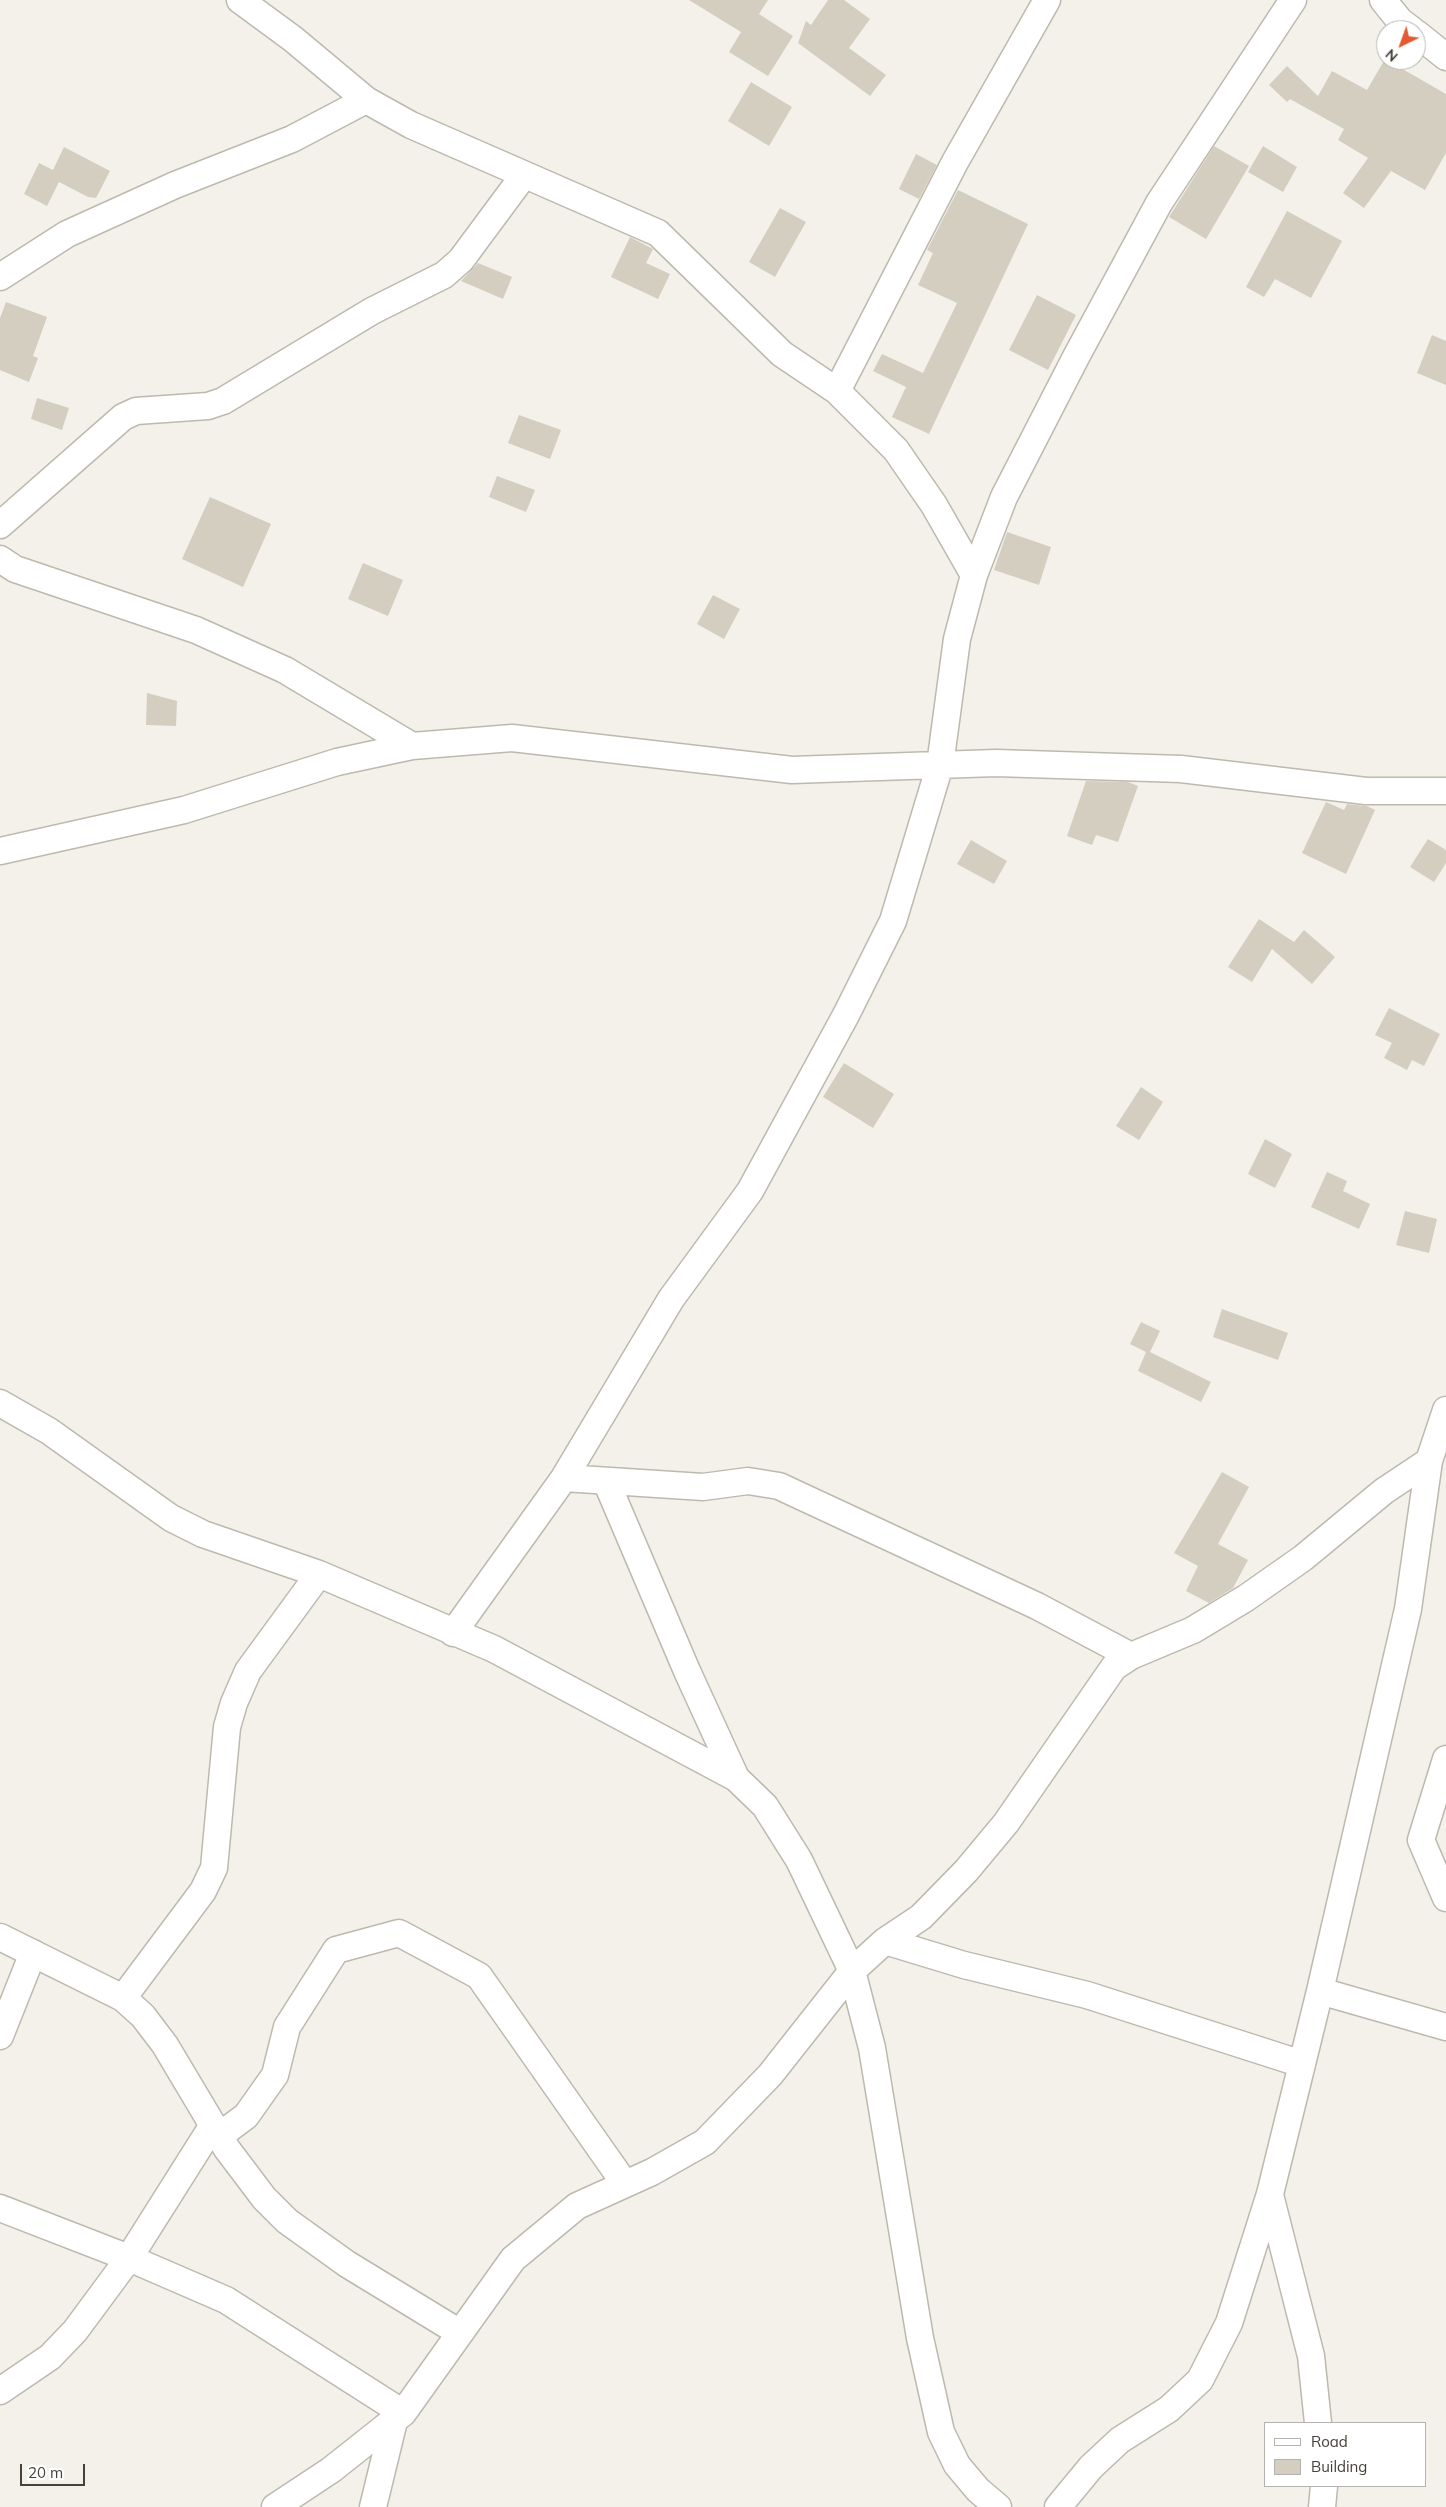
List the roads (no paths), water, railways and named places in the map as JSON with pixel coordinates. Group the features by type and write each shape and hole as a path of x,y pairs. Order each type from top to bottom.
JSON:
{"street":[{"path":"240,0 293,38 366,100 412,125 658,233 782,354 837,391 896,450 934,506 974,575"},
{"path":"837,391 955,162 1047,0"},
{"path":"453,1633 564,1478 671,1299 750,1191 846,1015 893,920 940,765 957,639 974,575 1004,497 1076,357 1159,203 1293,0"},
{"path":"1383,0 1399,20"},
{"path":"1426,41 1446,57"},
{"path":"0,277 67,234 174,186 292,139 366,100"},
{"path":"0,525 123,417 136,411 208,406 223,401 372,312 444,275 461,260 524,175"},
{"path":"0,559 15,568 196,630 285,670 412,746"},
{"path":"0,851 184,810 337,762 412,746 512,738 792,770 996,763 1181,769 1366,791 1446,791"},
{"path":"0,1403 49,1431 171,1518 204,1534 319,1574 494,1649 736,1778 765,1806 799,1860 852,1971 872,2048 920,2338 941,2432 957,2466 978,2490 998,2507"},
{"path":"1058,2507 1090,2467 1120,2440 1169,2409 1200,2380 1229,2323 1270,2194 1320,1991 1408,1609 1429,1461 1446,1410"},
{"path":"275,2507 331,2470 398,2417 513,2259 577,2206 652,2172 705,2142 770,2075 852,1971 885,1941 921,1917 966,1871 1006,1822 1114,1666 1131,1656 1193,1630 1246,1598 1303,1558 1384,1491 1429,1461"},
{"path":"564,1478 703,1487 748,1481 779,1486 1037,1606 1131,1656"},
{"path":"606,1481 687,1671 736,1778"},
{"path":"123,1998 203,1891 214,1868 226,1727 234,1703 248,1671 319,1574"},
{"path":"1446,1760 1421,1840 1446,1898"},
{"path":"0,2391 50,2357 75,2331 129,2258 216,2131 246,2116 275,2075 287,2027 336,1950 399,1933 478,1976 625,2184"},
{"path":"0,1937 123,1998 143,2016 165,2045 216,2131 264,2198 287,2221 347,2264 460,2333"},
{"path":"885,1941 964,1965 1086,1995 1302,2064"},
{"path":"0,2036 34,1953"},
{"path":"1320,1991 1446,2027"},
{"path":"1270,2194 1311,2356 1318,2422"},
{"path":"0,2208 129,2258 226,2300 398,2417"},
{"path":"373,2507 398,2417"},
{"path":"1322,2507 1324,2487"}]}
